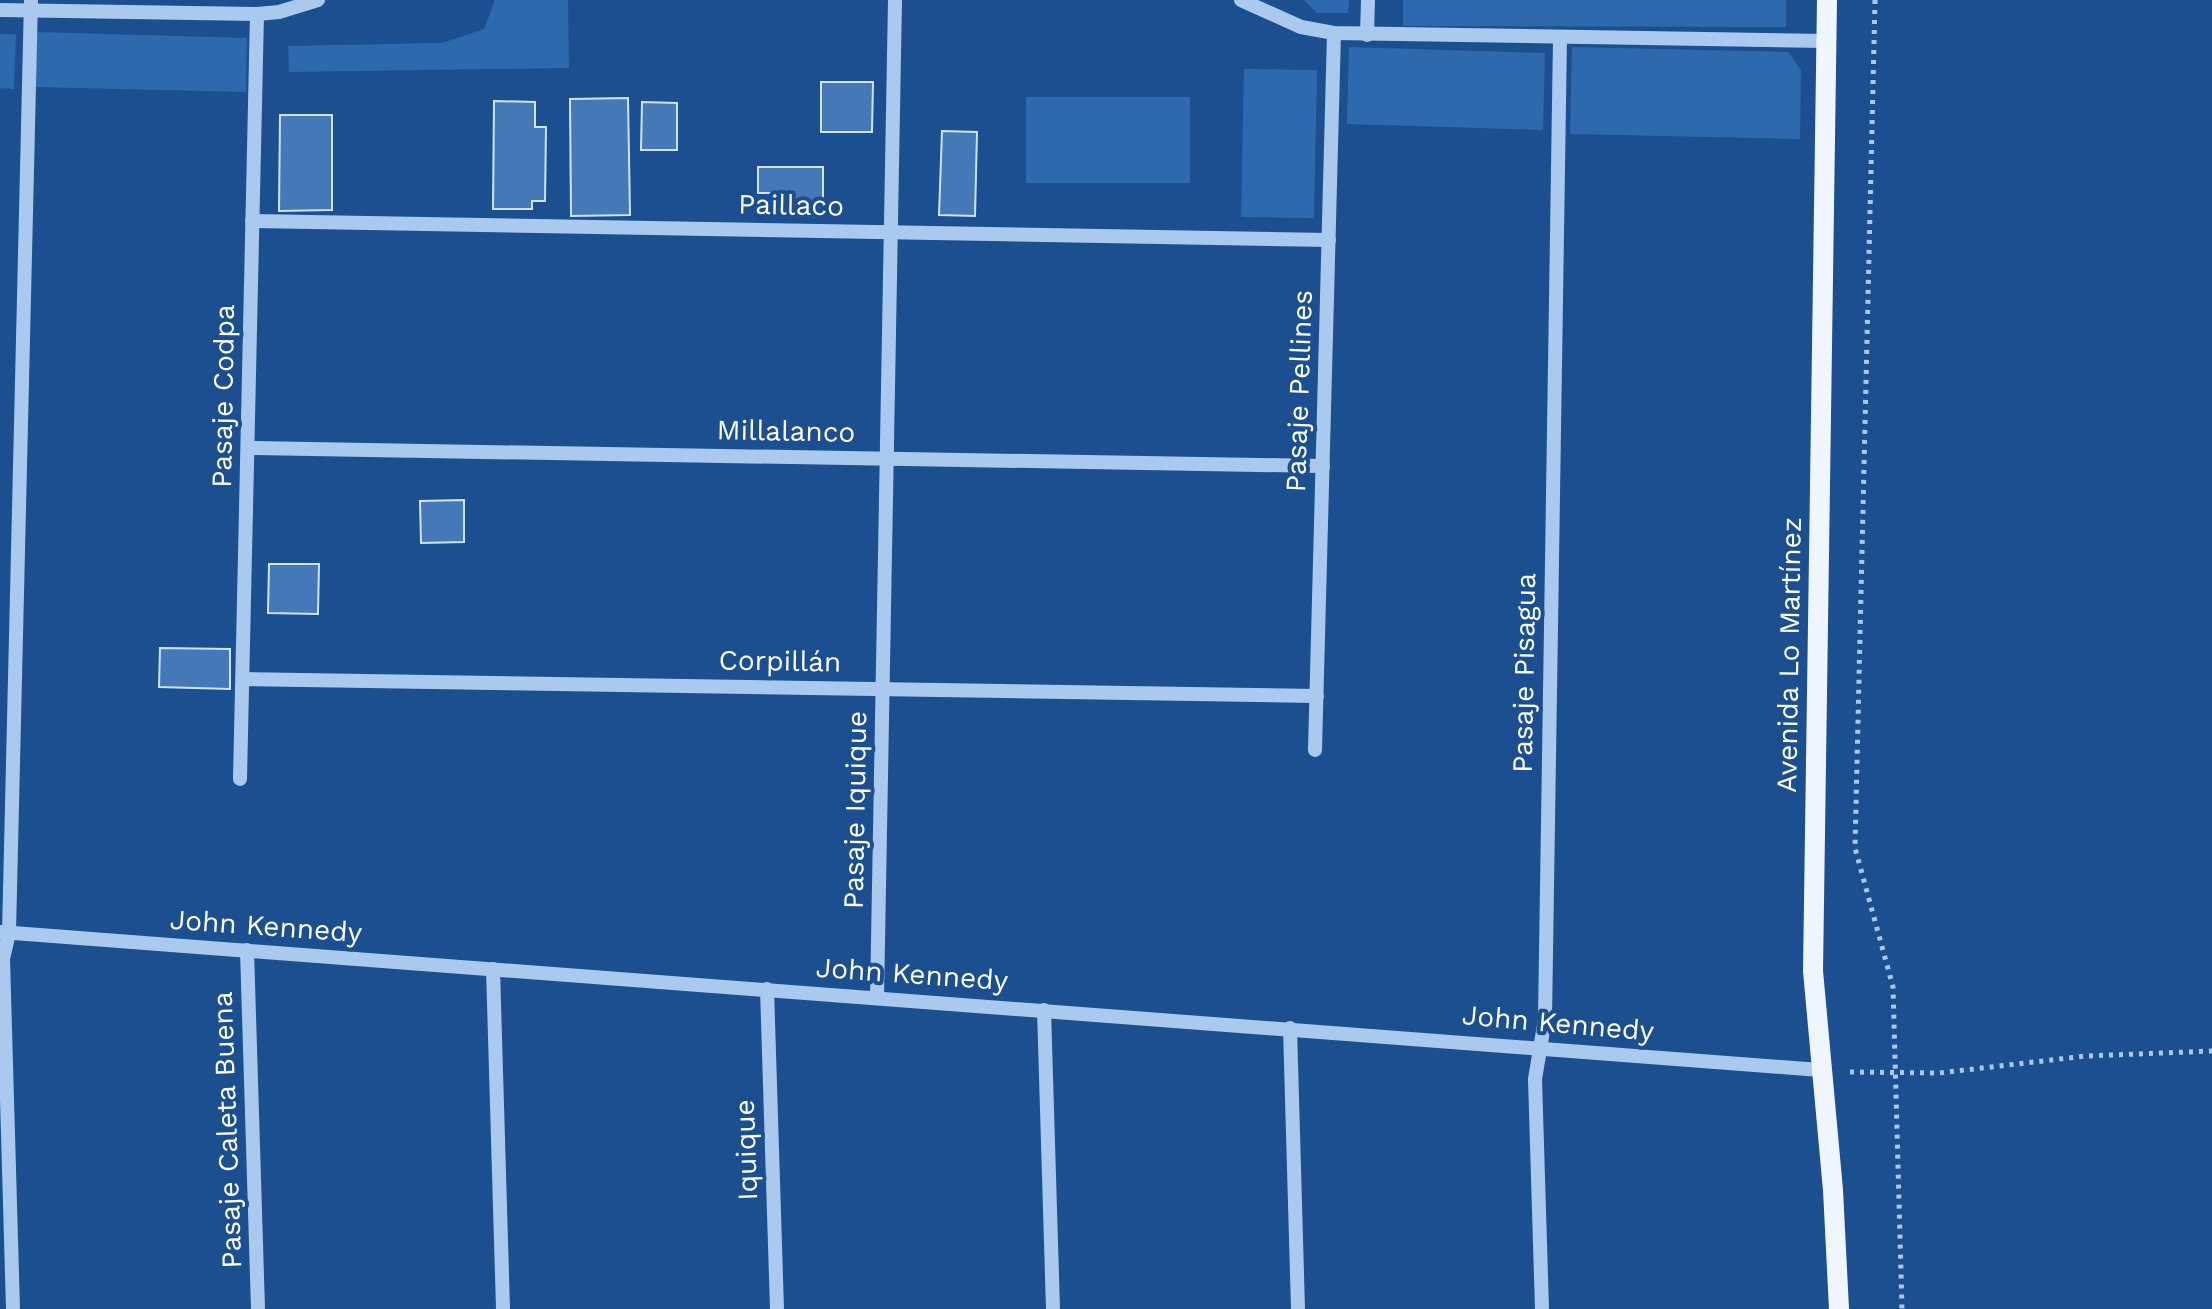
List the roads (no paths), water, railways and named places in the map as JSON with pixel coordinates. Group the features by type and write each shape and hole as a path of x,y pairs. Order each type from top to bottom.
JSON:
{"main road":[{"name":"Avenida Lo Martínez","path":"1827,0 1813,971 1833,1190 1839,1309"}],"street":[{"path":"0,10 30,5 257,14 279,12 318,0"},
{"name":"Pasaje Iquique","path":"877,997 895,0"},
{"path":"1241,0 1301,27 1334,33 1826,41"},
{"path":"1367,35 1368,0"},
{"path":"13,1309 3,959 30,5"},
{"name":"Pasaje Codpa","path":"240,779 257,14"},
{"name":"Pasaje Pellines","path":"1315,750 1334,33"},
{"name":"Pasaje Pisagua","path":"1542,1309 1535,1079 1545,1019 1560,38"},
{"name":"Paillaco","path":"252,221 1329,240"},
{"name":"Millalanco","path":"248,448 1323,466"},
{"name":"Corpillán","path":"243,679 1317,696"},
{"name":"John Kennedy","path":"5,932 1820,1070"},
{"name":"Pasaje Caleta Buena","path":"247,950 258,1309"},
{"path":"493,969 503,1309"},
{"name":"Iquique","path":"767,989 777,1309"},
{"path":"1044,1010 1053,1309"},
{"path":"1290,1028 1298,1309"}]}
